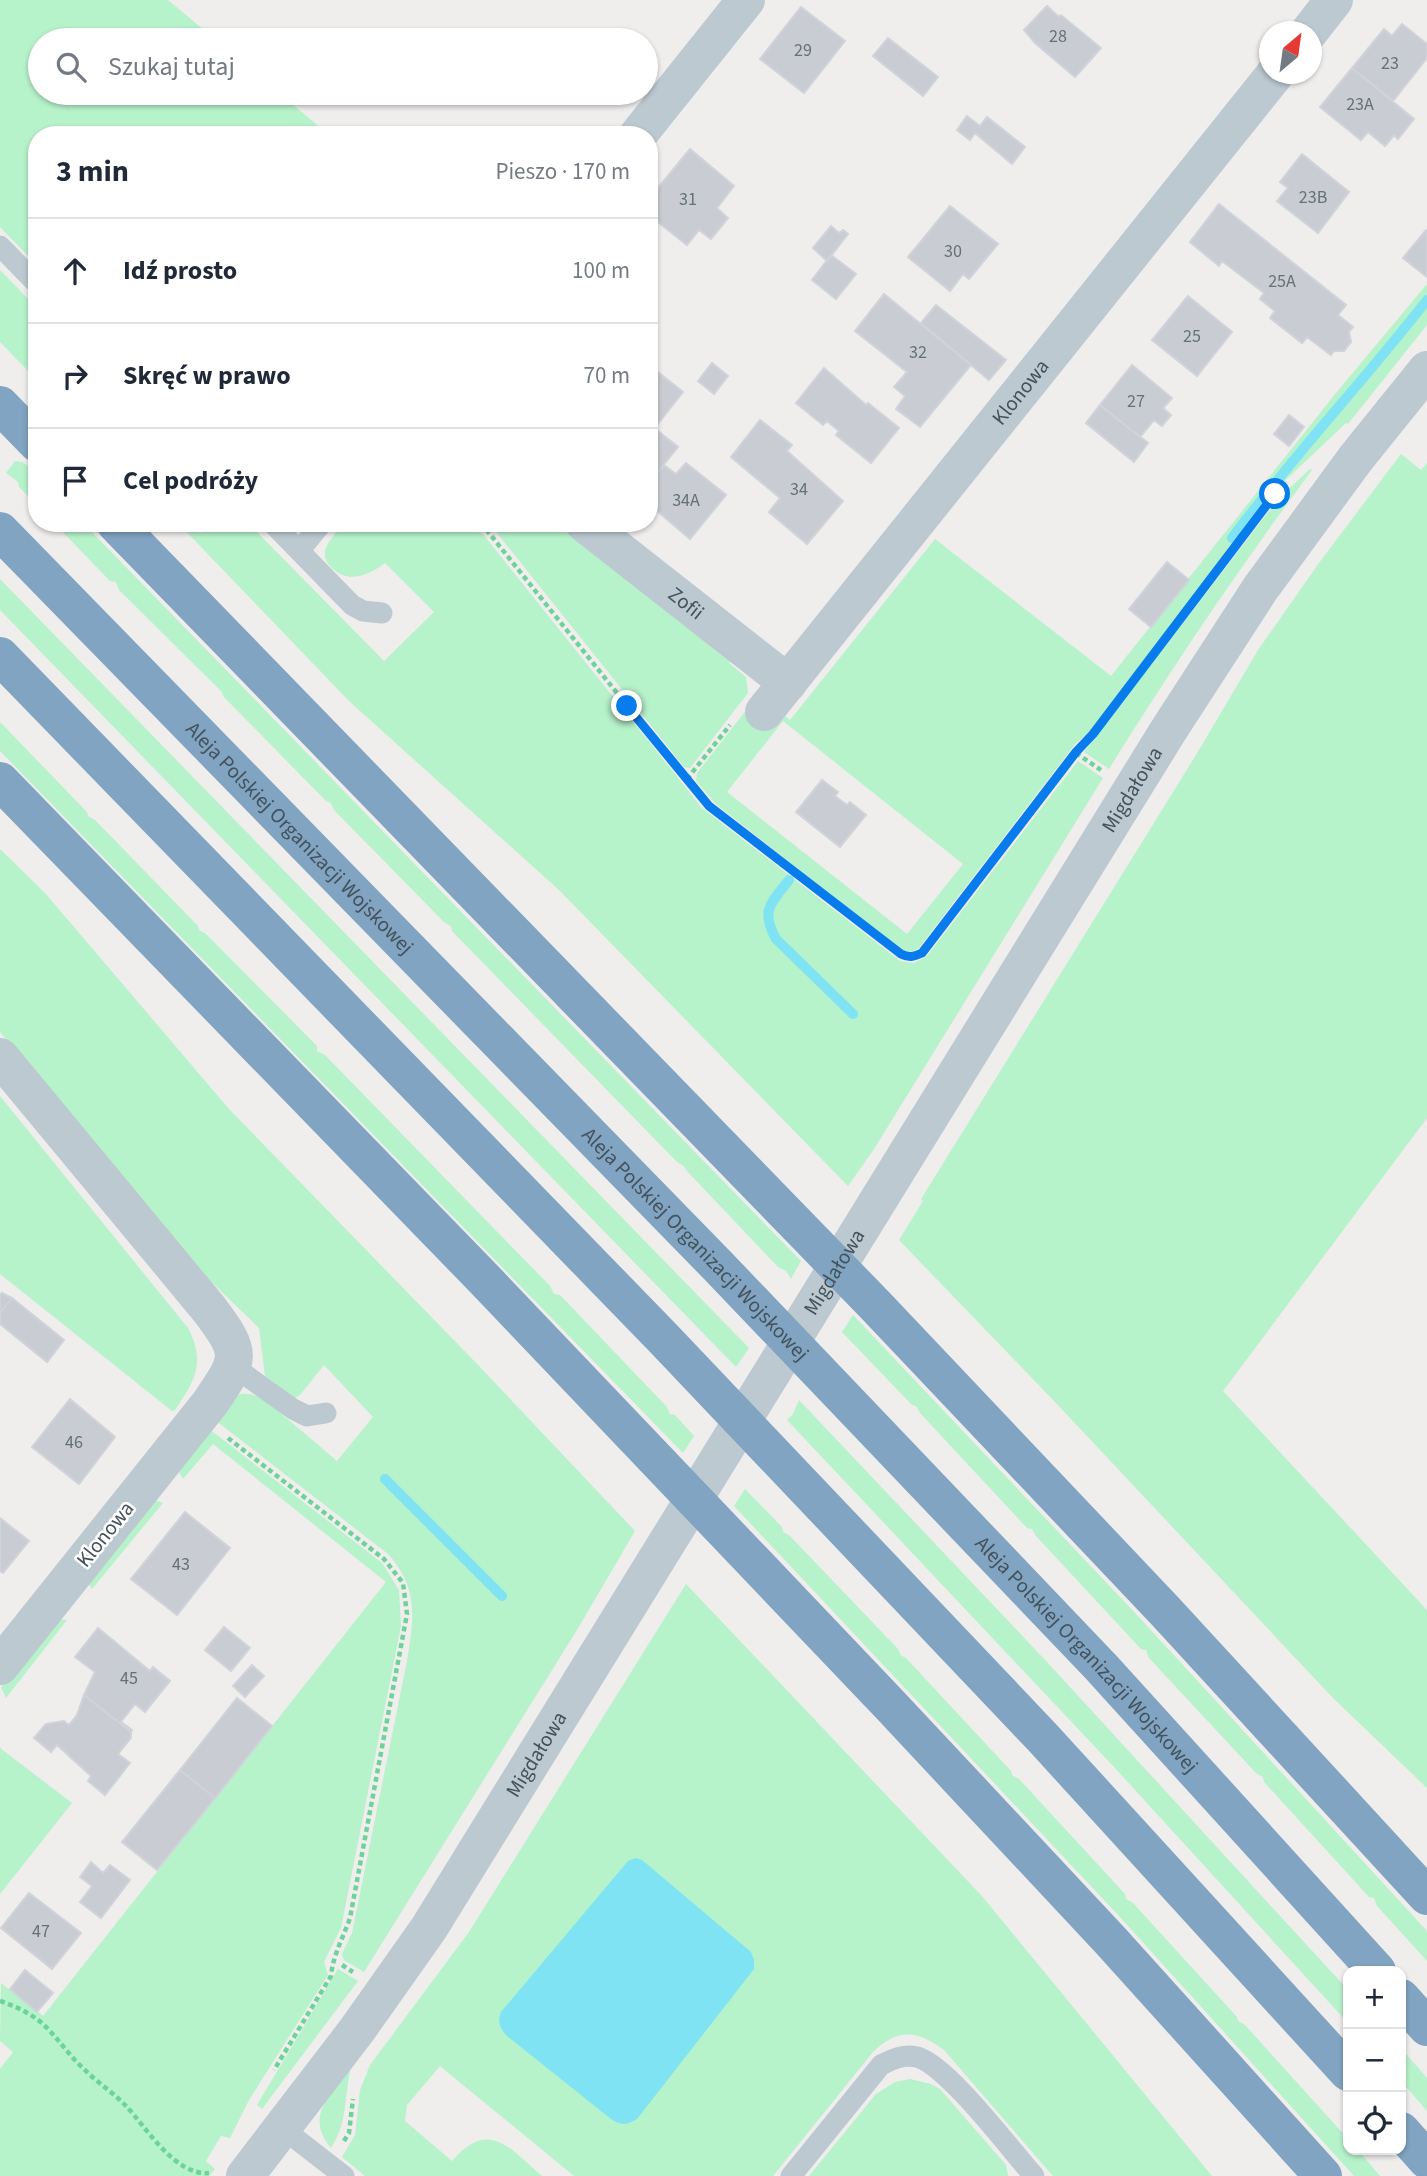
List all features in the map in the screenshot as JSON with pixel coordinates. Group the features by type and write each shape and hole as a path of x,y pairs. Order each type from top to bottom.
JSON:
{"highway":[{"path":"0,405 28,434"},
{"name":"Aleja Polskiej Organizacji Wojskowej","path":"0,531 717,1265 1101,1667 1372,1966"},
{"path":"124,532 876,1306 1165,1612 1427,1896"},
{"path":"0,656 682,1358 1043,1738 1343,2067"},
{"path":"0,781 493,1289 881,1696 1110,1940 1323,2176"},
{"path":"1406,2004 1427,2027"},
{"path":"1406,2136 1427,2160"}],"street":[{"path":"645,126 746,0"},
{"path":"1318,21 1334,0"},
{"name":"Klonowa","path":"764,712 1267,84"},
{"name":"Migdałowa","path":"228,2174 282,2128 357,2030 429,1928 1168,731 1260,589 1356,458 1427,370"},
{"name":"Zofii","path":"595,532 788,683"},
{"path":"0,1056 223,1329 234,1353 233,1366"},
{"name":"Klonowa","path":"0,1666 216,1418 233,1366"}],"lane":[{"path":"0,246 28,275"},
{"path":"0,422 28,438"},
{"path":"281,532 352,604 363,611 382,613"},
{"path":"299,551 315,532"},
{"path":"233,1366 300,1412 314,1416 326,1413"},
{"path":"791,2176 881,2065 908,2055 920,2058 943,2071 1034,2176"},
{"path":"282,2128 344,2176"}],"path":[{"path":"488,532 705,803 909,958 922,953 1275,494 1296,476"},
{"path":"1076,752 1105,774"},
{"path":"216,1418 384,1559 402,1583 406,1599 407,1614 399,1669 349,1918 341,1943 332,1959 331,1976 270,2078"},
{"path":"0,2001 18,2007 43,2024 84,2070 126,2106 174,2162 189,2172 202,2175 228,2174"}],"green space":[{"path":"0,0 168,0 202,28 28,28 28,105 293,105 318,126 28,126 28,256 0,227"},
{"path":"0,270 28,299 28,371 0,342"},
{"path":"1427,284 1427,325 1348,424 1273,492 918,949 903,952 716,804 696,781 697,773 751,704 781,713 790,720 935,539 1111,676 1336,393","holes":["783,721 963,864 907,934 727,792"]},
{"path":"1401,454 1421,470 1427,463 1427,1118 1223,1391 1427,1610 1427,1788 1333,1698 899,1240 923,1201 921,1199 1258,650"},
{"path":"15,461 23,462 28,467 28,496 18,482 6,473"},
{"path":"1312,470 1182,655 1109,769 1084,752 1279,498"},
{"path":"63,532 92,532 801,1261 791,1279 684,1166 677,1162 452,931 451,926 444,922 334,810 331,803 326,801 119,590 116,582 110,581"},
{"path":"187,532 257,532 384,661 434,612 385,563 358,576 344,576 338,572 325,558 326,548 336,532 481,532 702,808 900,961 914,963 927,956 1078,761 1103,778 874,1149 848,1186 559,890 349,701"},
{"path":"496,532 578,532 734,655 729,663 746,677 748,693 690,768 684,767"},
{"path":"0,579 749,1348 736,1367 0,610"},
{"path":"0,722 199,930 317,1046 317,1051 325,1055 550,1286 554,1294 560,1295 667,1407 670,1414 675,1415 694,1436 683,1453 0,751"},
{"path":"0,849 45,893 229,1109 635,1531 577,1630 364,1972 344,1960 342,1954 352,1933 407,1661 412,1618 409,1592 405,1579 388,1554 215,1420 235,1396 254,1395 264,1399 337,1461 373,1417 324,1365 295,1398 265,1376 259,1328 171,1243 0,1032"},
{"path":"0,1096 188,1328 196,1351 196,1371 175,1410 172,1411 0,1274"},
{"path":"853,1315 1137,1615 1427,1931 1427,1961 1377,1906 1374,1898 1369,1897 1264,1782 1263,1777 1256,1773 1149,1658 1146,1650 1141,1649 916,1406 912,1405 842,1332"},
{"path":"799,1400 1047,1662 1343,1985 1343,2018 1114,1767 787,1420"},
{"path":"208,1428 382,1563 399,1590 401,1626 341,1928 324,1962 328,1975 249,2100 230,2138 221,2136 206,2161 215,2169 209,2176 0,2176 0,2069 13,2052 0,2041 1,1983 43,2016 386,1582 213,1444 183,1479 177,1468"},
{"path":"745,1489 782,1527 783,1532 790,1536 898,1649 901,1656 905,1657 1012,1775 1019,1779 1343,2133 1343,2155 1362,2155 1380,2176 1354,2176 1120,1917 734,1506"},
{"path":"151,1499 163,1503 92,1589 86,1581"},
{"path":"686,1584 981,1895 1212,2176 1053,2176 944,2050 925,2038 908,2035 891,2039 873,2052 773,2176 574,2176 440,2066 407,2105 405,2121 452,2161 465,2148 477,2141 488,2139 509,2148 542,2176 365,2176 342,2157 355,2135 360,2090 370,2065 469,1932"},
{"path":"56,1619 67,1620 6,1698 1,1687"},
{"path":"0,1748 72,1803 0,1894"},
{"path":"338,1969 358,1981 262,2109 257,2105"},
{"path":"1406,2054 1427,2078 1427,2111 1406,2087"},
{"path":"351,2067 343,2119 331,2148 323,2136 320,2115 329,2096"},
{"path":"910,2079 940,2089 1006,2165 1008,2176 809,2176 876,2094 895,2082"}],"water":[{"path":"636,1858 642,1860 751,1952 754,1969 637,2119 624,2124 611,2119 507,2036 499,2019 501,2012 628,1861"}],"building":[{"path":"1047,6 1101,48 1075,77 1035,43 1024,30"},
{"path":"801,7 845,41 804,93 760,59"},
{"path":"1402,24 1427,44 1427,58 1393,101 1352,68 1384,29 1392,36"},
{"path":"888,38 938,77 923,96 873,56"},
{"path":"1352,68 1414,119 1398,139 1394,135 1385,146 1368,132 1361,140 1320,107"},
{"path":"967,116 980,126 987,117 1025,147 1012,164 975,133 970,140 957,130"},
{"path":"690,149 734,186 717,208 728,218 711,239 699,230 687,245 658,222 658,188"},
{"path":"1302,154 1349,192 1318,233 1277,201 1288,188 1280,182"},
{"path":"1219,204 1346,305 1338,315 1353,327 1349,332 1351,342 1344,351 1334,351 1331,355 1307,337 1302,343 1270,318 1275,311 1260,299 1264,293 1222,261 1219,266 1190,242"},
{"path":"950,206 998,244 969,279 963,274 950,291 908,257"},
{"path":"831,226 839,233 843,230 848,234 827,261 813,248"},
{"path":"1427,231 1427,277 1403,258"},
{"path":"831,255 856,274 836,299 812,280"},
{"path":"884,294 971,365 920,427 896,409 905,396 894,387 907,372 855,331"},
{"path":"1188,296 1232,332 1197,376 1152,340"},
{"path":"936,305 1006,360 989,380 921,323"},
{"path":"712,363 728,376 714,394 698,381"},
{"path":"1132,365 1172,398 1163,408 1171,415 1162,426 1154,420 1140,437 1100,405"},
{"path":"824,368 866,405 868,403 899,428 871,463 836,435 839,431 827,421 823,425 796,403"},
{"path":"658,372 683,392 658,424"},
{"path":"1100,405 1148,443 1134,462 1086,423"},
{"path":"1289,415 1304,427 1289,446 1274,434"},
{"path":"760,420 792,445 787,451 843,501 807,544 769,512 780,498 731,457"},
{"path":"658,431 678,447 658,472"},
{"path":"686,463 726,495 690,539 658,512 658,472 664,465 676,474"},
{"path":"1167,562 1189,580 1151,627 1129,609"},
{"path":"822,780 838,792 835,796 847,805 850,802 866,815 840,847 796,812"},
{"path":"2,1293 12,1298 0,1313 0,1295"},
{"path":"12,1298 64,1340 47,1362 0,1324 0,1313"},
{"path":"70,1399 115,1437 79,1484 32,1447"},
{"path":"185,1512 230,1548 177,1615 131,1579"},
{"path":"0,1518 29,1541 3,1573 0,1571"},
{"path":"224,1627 250,1648 231,1671 205,1650"},
{"path":"98,1628 150,1671 153,1667 170,1681 145,1712 135,1704 121,1722 132,1730 131,1732 84,1695 95,1672 75,1657"},
{"path":"252,1665 264,1676 245,1697 233,1686"},
{"path":"84,1695 131,1732 131,1738 118,1754 130,1763 105,1795 88,1781 91,1776 57,1745 51,1752 34,1738 46,1724 64,1721 69,1725 77,1715"},
{"path":"237,1698 272,1726 215,1798 180,1770"},
{"path":"180,1770 215,1798 157,1870 122,1842"},
{"path":"91,1862 103,1873 110,1865 130,1880 101,1918 80,1902 92,1886 80,1877"},
{"path":"29,1893 81,1933 52,1969 1,1928"},
{"path":"25,1970 53,1993 37,2012 10,1989"}],"waterway":[{"path":"1232,538 1427,300"},
{"path":"789,880 770,907 768,914 771,929 776,939 853,1014"},
{"path":"385,1479 502,1596"}],"route":[{"path":"627,706 709,806 901,954 909,958 916,956 922,953 1076,752 1093,734 1275,494"}]}
